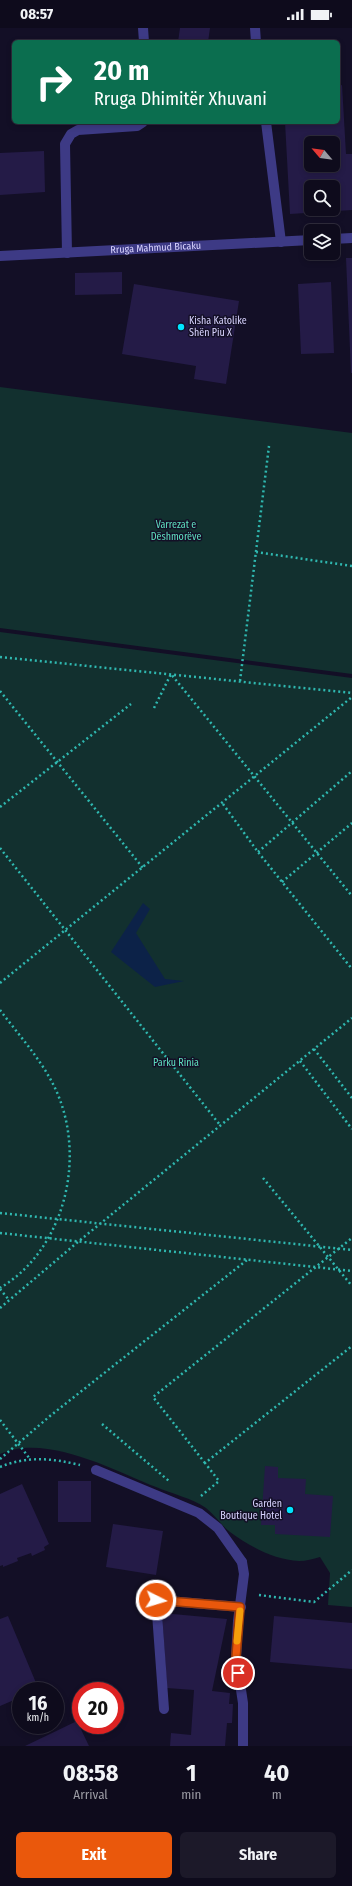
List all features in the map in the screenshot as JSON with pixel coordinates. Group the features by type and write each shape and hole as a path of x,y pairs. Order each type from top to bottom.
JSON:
{"street":[{"path":"143,28 144,40"},
{"path":"254,28 256,40"},
{"path":"67,253 65,144 67,140 78,130 136,126 139,124"},
{"path":"266,124 281,242"},
{"path":"340,239 352,238"},
{"name":"Rruga Mahmud Bicaku","path":"0,256 304,240"},
{"path":"96,1470 199,1513 218,1528 242,1562 244,1574 243,1592 240,1607 236,1657 243,1703 243,1746"},
{"path":"164,1709 156,1600 240,1607"}],"path":[{"path":"240,681 269,446"},
{"path":"256,552 352,566"},
{"path":"0,657 352,693"},
{"path":"154,708 171,674"},
{"path":"171,674 352,896"},
{"path":"0,691 143,868"},
{"path":"0,983 223,804 352,697"},
{"path":"0,807 131,704"},
{"path":"258,852 352,771"},
{"path":"223,804 258,852 352,969"},
{"path":"282,882 352,823"},
{"path":"0,848 220,1125"},
{"path":"0,1010 49,1078 65,1114 70,1144 69,1176 59,1219 49,1238 32,1261 10,1283 0,1288 10,1300"},
{"path":"0,1308 79,1241 352,1018"},
{"path":"314,1049 352,1098"},
{"path":"300,1061 352,1130"},
{"path":"263,1178 352,1286"},
{"path":"0,1213 352,1250"},
{"path":"0,1233 352,1271"},
{"path":"102,1424 168,1480 187,1507 219,1482 153,1398 352,1238"},
{"path":"0,1459 50,1416 247,1259"},
{"path":"205,1463 352,1346"},
{"path":"1,1422 30,1459"},
{"path":"0,1467 30,1459 53,1460 96,1470"},
{"path":"243,1592 314,1602 352,1570"}],"green space":[{"name":"Varrezat e Dëshmorëve","path":"0,387 352,433 352,674 0,628"},
{"name":"Parku Rinia","path":"0,632 352,678 352,1607 328,1605 330,1573 320,1557 299,1561 280,1558 262,1551 230,1532 206,1508 195,1501 162,1490 79,1456 38,1448 18,1449 0,1454"}],"water":[{"path":"143,903 150,909 136,933 165,979 184,981 155,987 111,952"}],"building":[{"path":"180,28 210,28 208,40 178,40"},
{"path":"342,85 346,154 352,154 352,210 340,211 340,180 304,180 304,213 290,214 285,124 340,124 340,86"},
{"path":"44,151 45,192 0,195 0,153"},
{"path":"346,258 352,258 352,373 351,373"},
{"path":"122,272 122,294 75,295 75,273"},
{"path":"331,282 334,353 301,354 298,284"},
{"name":"Kisha Katolike Shën Piu X","path":"134,284 239,301 226,384 194,379 196,366 122,354"},
{"path":"265,1466 278,1467 278,1478 306,1479 305,1494 333,1496 330,1537 275,1534 275,1525 261,1525"},
{"path":"58,1481 91,1481 91,1522 58,1522"},
{"path":"22,1484 49,1544 44,1547 45,1550 32,1556 31,1553 17,1558 18,1561 3,1567 3,1565 0,1566 0,1494"},
{"path":"113,1524 163,1531 156,1575 106,1567"},
{"path":"162,1613 227,1619 212,1691 230,1693 229,1704 233,1704 232,1723 227,1723 225,1746 170,1746 171,1733 191,1735 194,1690 167,1688"},
{"path":"8,1616 36,1682 12,1682 12,1701 0,1706 0,1619"},
{"path":"274,1616 352,1623 352,1669 270,1662"},
{"path":"72,1723 72,1734 83,1734 89,1746 25,1746 50,1734 64,1734 64,1727"}],"slow traffic":[{"path":"237,1641 240,1611"}],"place":[{"name":"Kisha Katolike Shën Piu X","path":"181,327"},
{"name":"Garden Boutique Hotel","path":"290,1510"}],"route":[{"path":"156,1600 240,1607 236,1657 238,1673"}]}
